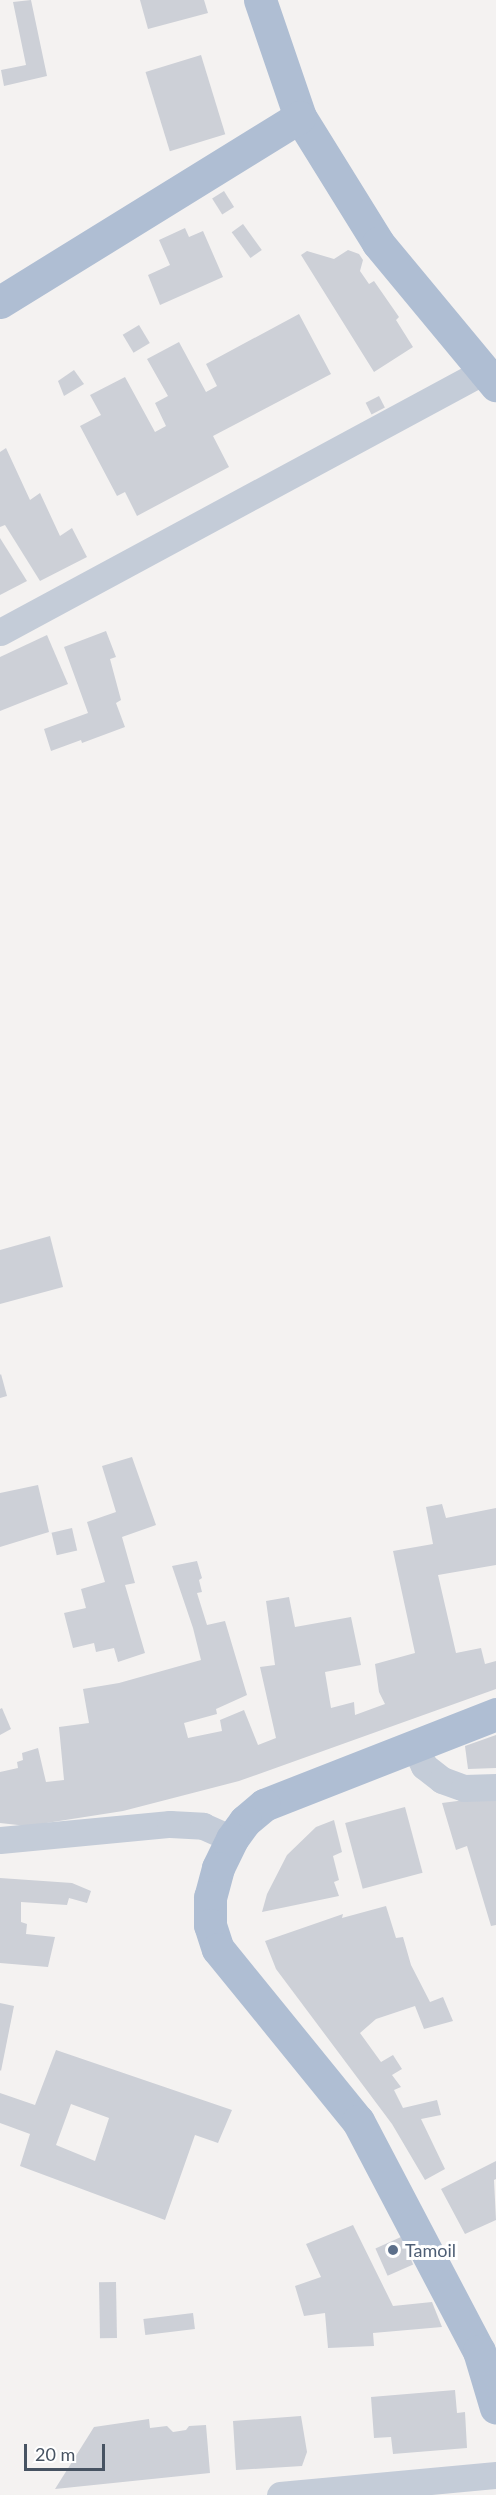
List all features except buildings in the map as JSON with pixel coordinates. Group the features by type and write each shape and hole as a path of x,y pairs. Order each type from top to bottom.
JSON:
{"main road":[{"path":"260,0 300,117 378,243 490,378"},
{"path":"0,302 300,117"},
{"path":"496,1714 264,1805 245,1821 232,1839 218,1868 210,1897 210,1925 218,1949 358,2121 479,2350 496,2408"}],"street":[{"path":"0,632 490,378"},
{"path":"414,1746 424,1766 442,1780 464,1788 496,1787"},
{"path":"0,1840 170,1824 203,1826 232,1839"},
{"path":"280,2495 496,2475"}],"place":[{"name":"Tamoil","path":"393,2250"}]}
